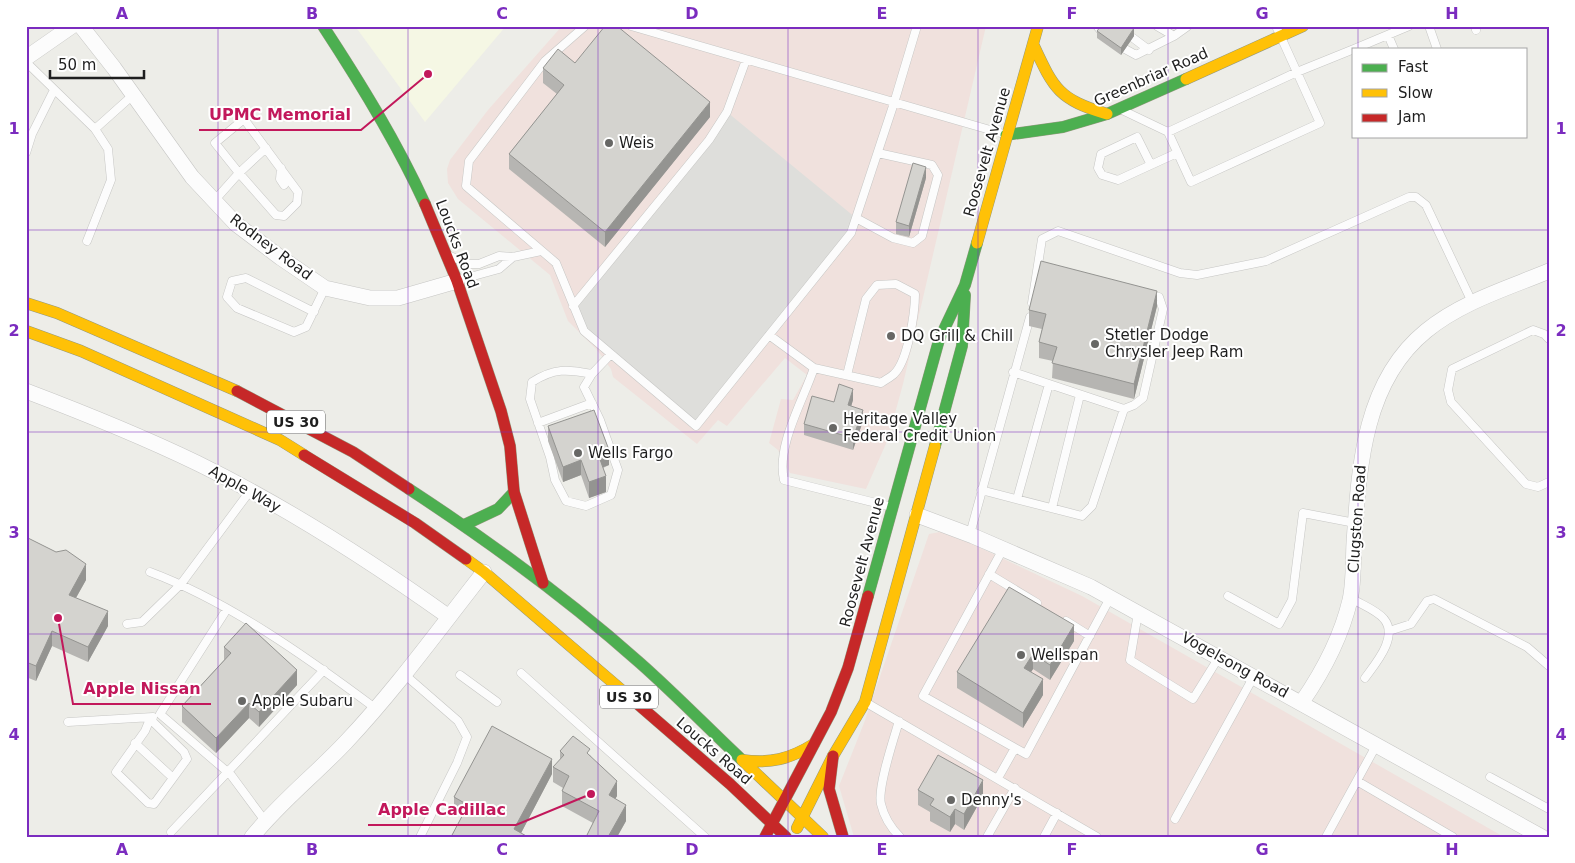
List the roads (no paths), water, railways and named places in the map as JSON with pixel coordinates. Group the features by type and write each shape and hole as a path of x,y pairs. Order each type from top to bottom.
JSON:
{"main road":[{"name":"Loucks Road","path":"323,26 360,82 394,139 425,204 457,281 501,411 510,446 514,492 520,516 543,583 640,663 823,837"},
{"name":"Roosevelt Avenue","path":"765,837 841,690 938,340 965,286 1038,26"},
{"name":"Greenbriar Road","path":"1006,135 1063,127 1107,114 1278,31 1302,26"},
{"path":"1032,44 1058,93 1077,105 1107,114"},
{"name":"Roosevelt Avenue","path":"792,837 833,756 865,702 962,346 965,286"},
{"name":"US 30","path":"26,303 57,313 220,382 352,452 464,525 543,583"},
{"name":"US 30","path":"26,331 81,352 280,440 415,523 484,572"},
{"path":"917,515 910,511 908,498 934,392 932,363"},
{"path":"464,525 490,515 506,503 514,492"},
{"name":"Loucks Road","path":"484,572 730,784 786,837"},
{"path":"742,760 764,764 778,762 797,756 814,744"},
{"path":"833,756 829,789 843,837"}],"street":[{"path":"26,58 72,26"},
{"name":"Rodney Road","path":"81,26 192,177 214,201 236,224 325,288 370,298 398,298 457,281"},
{"name":"Clugston Road","path":"1302,702 1325,668 1341,633 1351,598 1358,471 1373,407 1392,367 1426,331 1472,302 1549,271"},
{"name":"Apple Way","path":"26,391 107,422 197,463 250,490 346,547 449,617"},
{"name":"Vogelsong Road","path":"917,515 970,534 1110,598 1302,702 1542,837"},
{"path":"252,837 264,821 346,742 404,674 484,572"}],"lane":[{"path":"585,26 545,61 468,161 466,186 556,263 584,331 696,426 851,233 917,26"},
{"path":"631,26 1006,135"},
{"path":"1157,26 1174,36"},
{"path":"1125,49 1136,54 1149,50 1188,26"},
{"path":"1356,48 1409,26"},
{"path":"1428,26 1438,48"},
{"path":"1120,108 1168,132 1190,182 1320,123 1278,31"},
{"path":"1388,35 1394,48"},
{"path":"1133,38 1149,50"},
{"path":"1168,132 1297,72 1352,50"},
{"path":"573,306 709,140 727,112 746,60"},
{"path":"26,62 95,129 108,149 111,180 87,241"},
{"path":"26,153 32,134 54,90"},
{"path":"95,129 133,95"},
{"path":"244,119 281,168 299,196 295,205 284,216 276,215 215,143 244,119"},
{"path":"1151,165 1137,137 1101,154 1098,160 1102,175 1118,180 1151,165 1177,153"},
{"path":"214,201 239,173 266,148"},
{"path":"856,218 893,238 913,243 922,236 938,176 932,166 878,153"},
{"path":"281,168 280,179 284,185"},
{"path":"291,194 295,205"},
{"path":"970,534 1013,372 1029,326 1036,266 1042,239 1058,231 1180,273 1196,275 1266,261 1408,197 1416,198 1426,205 1472,302"},
{"path":"446,255 469,264 478,264 499,256 513,257 541,251"},
{"path":"457,281 499,269 513,257"},
{"path":"1036,266 1046,268"},
{"path":"314,312 246,278 232,281 227,297 237,308 294,332 306,327 314,312 325,288"},
{"path":"770,335 814,368 881,383 896,373 907,345 915,313 914,294 896,284 877,285 866,299 847,375"},
{"path":"1013,372 1124,409 1134,405 1143,398 1163,309 1159,296 1140,292"},
{"path":"1549,339 1544,334 1533,330 1452,369 1448,390 1451,402 1526,484 1538,487 1549,482"},
{"path":"592,374 569,370 546,373 532,382 530,399 555,480 566,501 586,506 611,496 618,470 584,387 592,374 611,354"},
{"path":"814,368 796,411 781,466 784,480 893,507"},
{"path":"1017,499 1049,384"},
{"path":"1052,508 1080,395"},
{"path":"538,424 592,403"},
{"path":"981,490 1082,516 1092,506 1124,409"},
{"path":"127,624 142,622 180,584 250,490"},
{"path":"1228,596 1279,624 1292,600 1303,513 1355,524"},
{"path":"1003,549 923,696 1026,754 1110,598"},
{"path":"150,572 180,584 227,609 324,670 375,708"},
{"path":"989,574 1048,610"},
{"path":"1351,598 1384,619 1389,631 1384,651 1365,678"},
{"path":"1389,631 1411,624 1427,601 1434,599 1527,647 1549,666"},
{"path":"68,722 150,719 160,714 227,609"},
{"path":"1138,613 1130,660 1194,698 1219,657"},
{"path":"1056,615 1090,636"},
{"path":"172,832 324,670"},
{"path":"521,673 705,837"},
{"path":"404,674 458,721 467,738 457,763 420,837"},
{"path":"460,675 498,702"},
{"path":"1175,819 1254,676"},
{"path":"865,702 1097,837"},
{"path":"160,714 228,772 264,821"},
{"path":"150,719 186,755 185,762 154,804 148,803 117,776 116,769 150,719"},
{"path":"899,721 882,784 880,803 890,827 900,837"},
{"path":"135,743 173,778"},
{"path":"1326,837 1377,744"},
{"path":"998,778 1015,748"},
{"path":"1490,777 1549,809"},
{"path":"1357,781 1453,837"},
{"path":"987,837 1014,788"},
{"path":"1044,837 1057,813"}],"place":[{"name":"UPMC Memorial","path":"428,74"},
{"name":"Weis","path":"609,143"},
{"name":"DQ Grill & Chill","path":"891,336"},
{"name":"Stetler Dodge Chrysler Jeep Ram","path":"1095,344"},
{"name":"Heritage Valley Federal Credit Union","path":"833,428"},
{"name":"Wells Fargo","path":"578,453"},
{"name":"Apple Nissan","path":"58,618"},
{"name":"Wellspan","path":"1021,655"},
{"name":"Apple Subaru","path":"242,701"},
{"name":"Apple Cadillac","path":"591,794"},
{"name":"Denny's","path":"951,800"}]}
